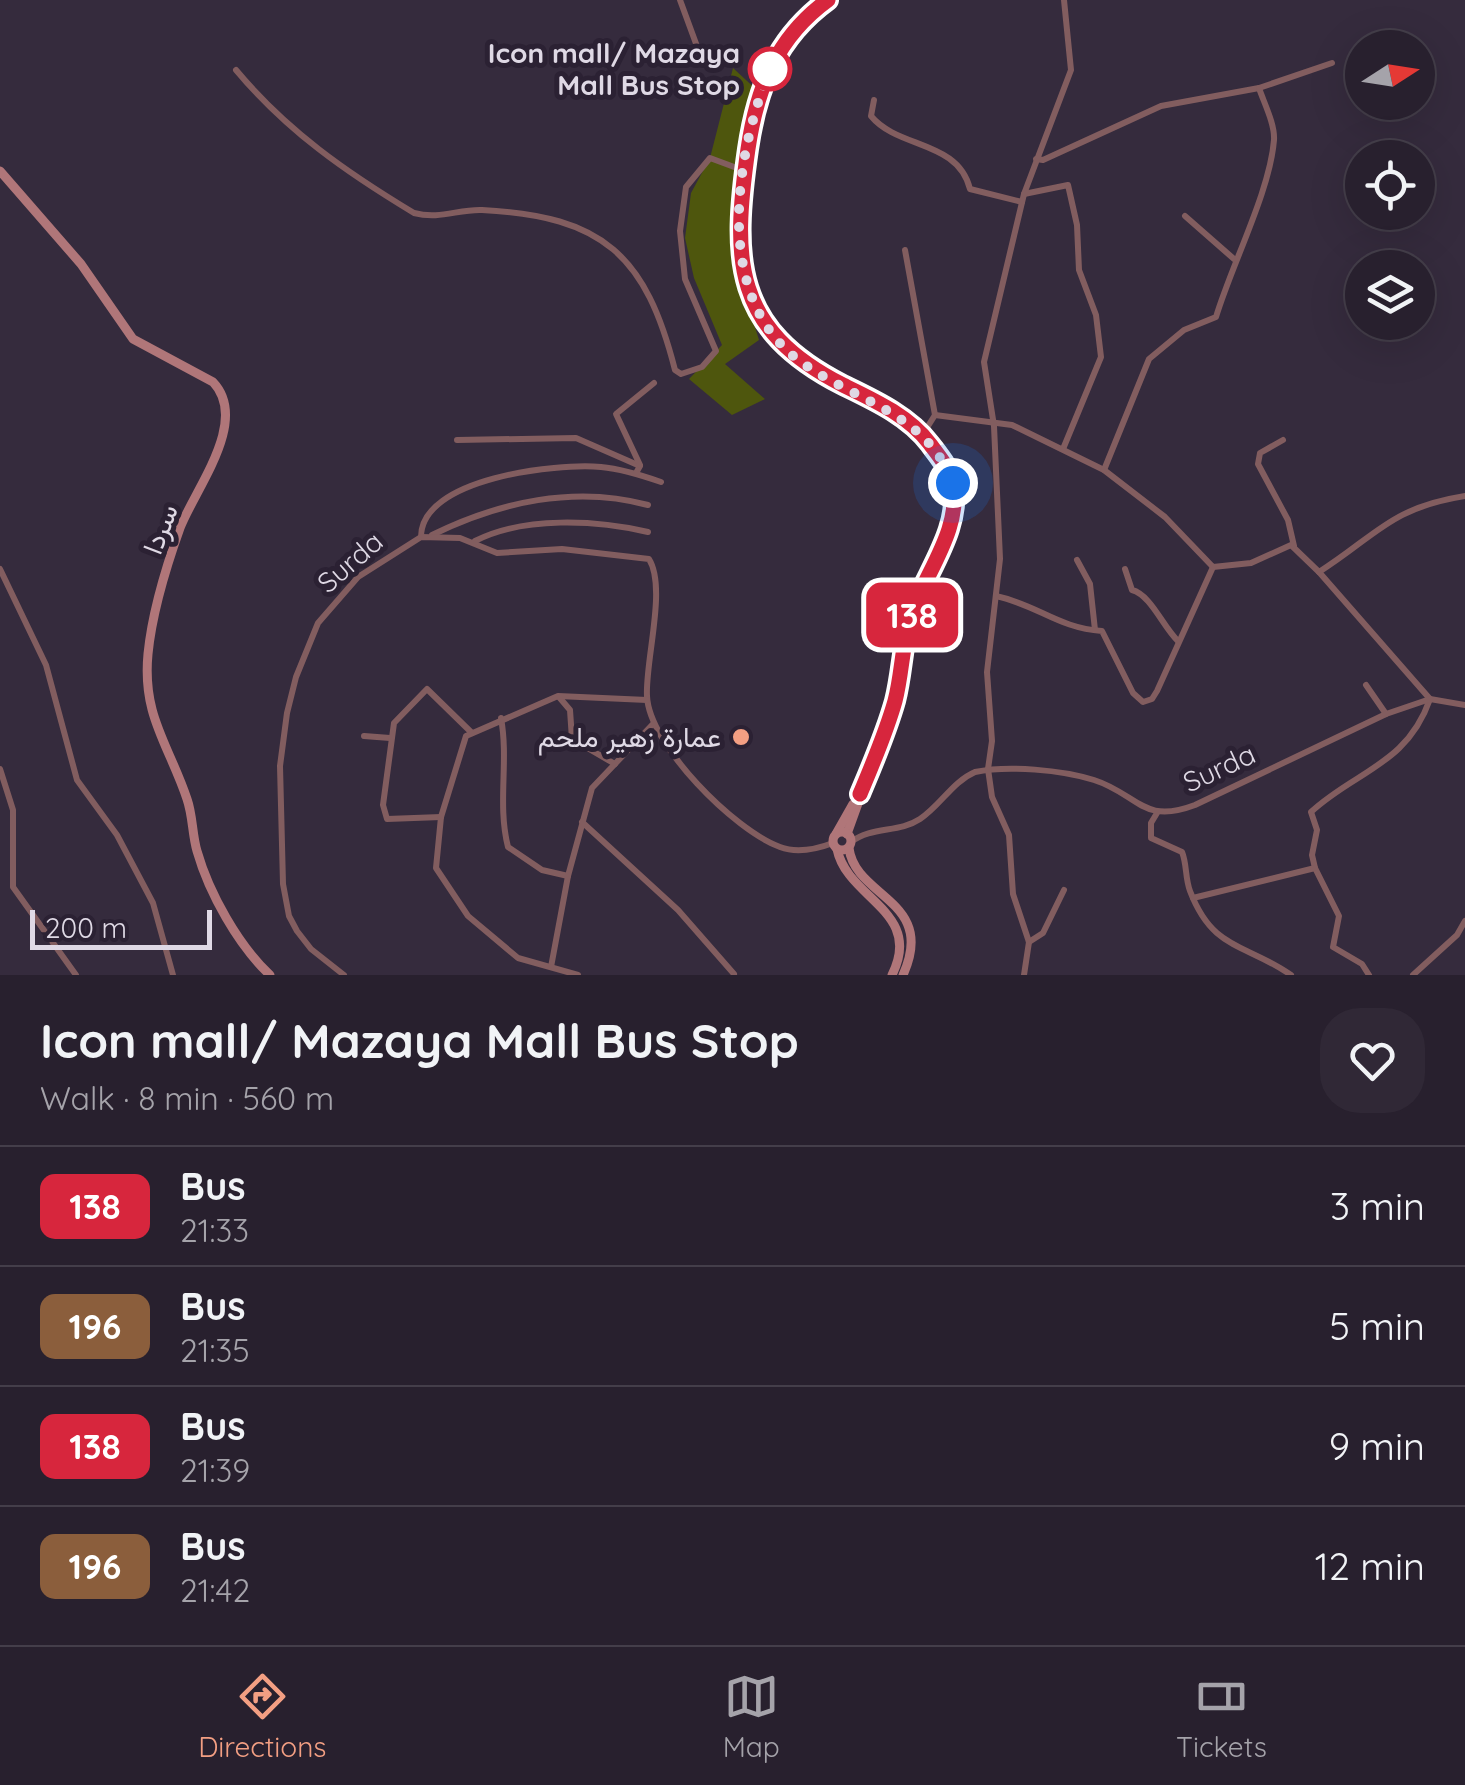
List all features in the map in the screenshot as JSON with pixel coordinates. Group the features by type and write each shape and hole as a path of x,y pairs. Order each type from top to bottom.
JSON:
{"main road":[{"path":"828,0 788,34 758,98 745,171 740,247 745,277 762,320 797,360 882,405 922,434 948,470 954,509 910,618 896,698 842,842 851,880 887,910 896,930 898,964 892,975"},
{"name":"سردا","path":"0,171 81,264 133,339 213,382 222,392 226,404 223,431 202,488 180,527 155,613 146,682 159,740 187,796 204,872 249,951 270,975"},
{"path":"860,794 842,842 854,870 894,902 906,922 910,949 903,975"}],"street":[{"path":"680,0 698,49"},
{"path":"1024,975 1029,942 1012,894 1009,835 992,797 988,769 992,740 986,690 1000,559 994,426 984,362 1023,198 1071,70 1064,0"},
{"path":"1036,159 1043,160 1161,106 1259,88 1332,64"},
{"path":"236,70 273,115 310,146 414,213 433,218 474,210 500,211 607,241 651,294 676,370 681,374 702,367 716,351 685,280 680,232 686,187 710,158 745,171"},
{"path":"1104,470 1149,358 1184,330 1216,316 1234,258 1255,210 1274,138 1259,88"},
{"path":"874,100 870,116 882,130 944,153 967,173 970,188 1023,198 1068,185 1077,224 1079,270 1096,314 1101,357 1063,449"},
{"path":"1184,216 1234,258"},
{"path":"905,250 935,415 922,434"},
{"path":"638,470 616,414 654,384"},
{"path":"935,415 1012,426 1104,470 1165,517 1213,567 1238,566 1294,546"},
{"path":"456,440 576,438 661,482"},
{"path":"1283,440 1260,453 1258,464 1288,520 1294,546 1430,699 1465,706"},
{"path":"420,537 421,527 438,501 478,482 585,466 638,470"},
{"path":"431,536 501,506 593,495 648,505"},
{"path":"1319,572 1372,530 1402,514 1419,506 1465,496"},
{"path":"474,542 501,532 584,520 648,532"},
{"name":"Surda","path":"344,975 311,949 289,916 284,899 280,813 287,713 296,677 318,622 358,576 420,537 474,542 497,553 562,549 649,559 656,580 647,700 653,724 697,786 781,848 813,850 842,842 865,829 918,820 962,777 988,769 1086,777 1157,813 1195,805 1386,714 1430,699"},
{"path":"1077,560 1090,584 1095,631"},
{"path":"996,596 1032,604 1052,621 1074,629 1102,631 1114,648 1134,694 1143,702 1152,700 1158,691 1213,567"},
{"path":"0,568 46,665 78,780 135,866 153,903 173,975"},
{"path":"1125,569 1132,590 1146,598 1162,626 1179,642"},
{"path":"1366,685 1386,714"},
{"path":"441,817 387,819 382,805 394,723 427,689 473,734"},
{"path":"558,696 570,710 572,739 616,764"},
{"path":"578,975 518,958 468,916 436,868 441,817 466,736 558,696 647,700"},
{"path":"1369,975 1362,964 1334,946 1338,911 1315,868 1313,809 1393,756 1423,720 1430,699"},
{"path":"501,718 506,748 501,819 508,847 542,870 568,876"},
{"path":"551,967 568,876 592,788 653,724"},
{"path":"364,736 390,738"},
{"path":"0,769 12,810 13,887 76,975"},
{"path":"1157,813 1151,823 1151,838 1182,852 1193,898 1219,938 1291,975"},
{"path":"854,814 865,829"},
{"path":"582,822 678,910 733,974"},
{"path":"1193,898 1315,868"},
{"path":"1029,942 1043,933 1064,890"},
{"path":"1413,975 1457,935 1465,920"}],"green space":[{"path":"733,68 760,93 734,231 741,282 759,340 725,364 765,399 732,415 689,379 722,345 694,278 685,238 691,193 710,158"}],"bus line":[{"name":"138","path":"828,0 788,34 758,98 739,221 745,277 762,320 797,360 903,419 922,434 941,458 953,483 954,509 949,531 915,605 896,698 860,794"}],"place":[{"name":"Icon mall/ Mazaya Mall Bus Stop","path":"770,69"},
{"name":"عمارة زهير ملحم","path":"741,737"}],"route":[{"path":"770,69 752,124 739,221 745,277 752,299 762,320 797,360 882,405 922,434 941,458 953,483"}]}
